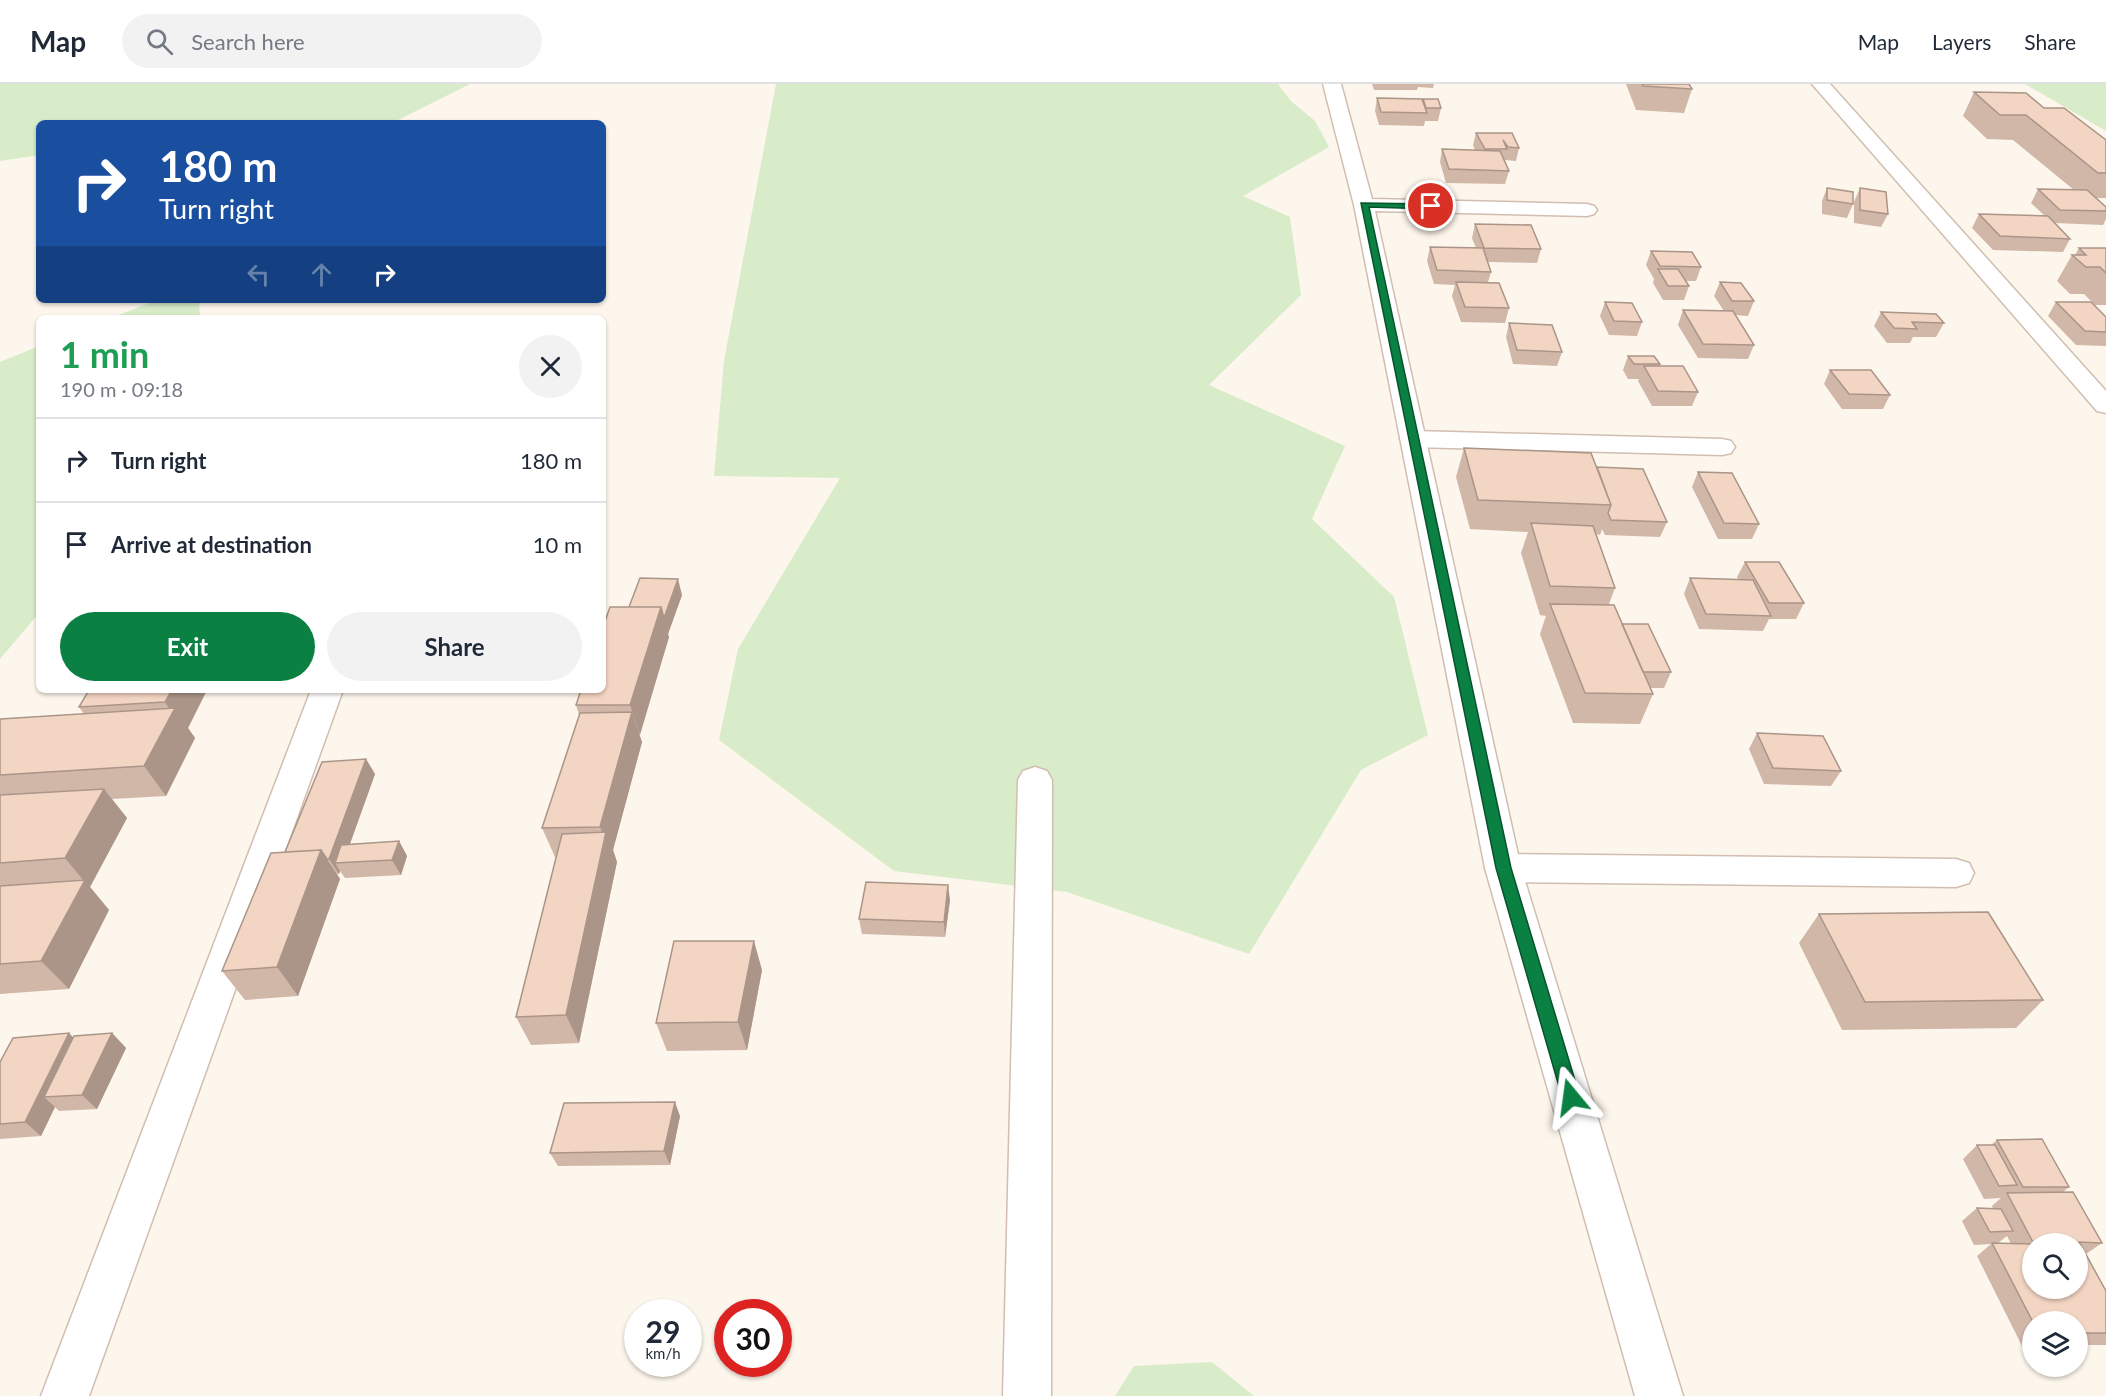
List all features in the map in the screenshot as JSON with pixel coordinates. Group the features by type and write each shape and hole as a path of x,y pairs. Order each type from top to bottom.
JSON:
{"street":[{"path":"1332,84 1364,205 1503,868 1659,1396"},
{"path":"1821,84 2106,406"},
{"path":"1364,205 1587,210"},
{"path":"1413,438 1722,447"},
{"path":"64,1396 326,693"},
{"path":"1027,1396 1035,780"},
{"path":"1503,868 1956,873"}],"green space":[{"path":"0,84 470,84 398,120 36,120 36,155 0,161"},
{"path":"776,84 1278,84 1291,101 1315,121 1329,147 1243,196 1290,217 1301,295 1209,385 1345,446 1312,519 1394,597 1428,735 1361,770 1249,954 1067,892 894,871 719,740 738,649 840,478 714,476 724,361"},
{"path":"2025,84 2106,84 2106,131"},
{"path":"149,303 199,303 200,315 119,315"},
{"path":"36,347 36,617 0,659 0,362"},
{"path":"1212,1362 1254,1396 1115,1396 1134,1366"}],"building":[{"path":"1642,84 1689,84 1692,89 1643,86"},
{"path":"1974,92 2026,93 2044,108 2064,108 2106,140 2106,173 2098,173 2026,115 2000,115"},
{"path":"1377,98 1422,99 1427,113 1381,112"},
{"path":"1423,99 1438,99 1441,108 1426,108"},
{"path":"1476,133 1512,133 1519,148 1508,147 1503,140 1507,149 1485,149"},
{"path":"1442,149 1500,151 1509,171 1449,169"},
{"path":"1827,188 1853,192 1853,204 1827,200"},
{"path":"1860,188 1886,192 1888,214 1860,210"},
{"path":"2038,189 2087,190 2106,207 2106,211 2060,210"},
{"path":"1979,214 2048,216 2070,239 2000,236"},
{"path":"1475,224 1531,225 1541,249 1484,248"},
{"path":"1430,247 1483,248 1491,272 1437,270"},
{"path":"2079,248 2106,248 2106,273 2100,267 2086,267 2072,255 2086,255"},
{"path":"1651,251 1692,252 1701,267 1660,266"},
{"path":"1658,269 1678,269 1689,286 1668,286"},
{"path":"1456,282 1499,283 1509,308 1465,307"},
{"path":"1720,282 1741,283 1754,301 1732,301"},
{"path":"1605,302 1632,303 1642,322 1614,321"},
{"path":"2056,302 2091,302 2106,317 2106,332 2085,331"},
{"path":"1683,310 1733,311 1754,345 1703,344"},
{"path":"1881,312 1936,314 1944,323 1912,322 1917,329 1894,328"},
{"path":"1509,323 1552,325 1562,352 1517,350"},
{"path":"1628,356 1654,356 1660,364 1634,364"},
{"path":"1644,366 1683,366 1698,392 1658,391"},
{"path":"1830,370 1871,370 1890,395 1849,394"},
{"path":"1464,448 1591,453 1611,505 1478,500"},
{"path":"1597,467 1643,469 1667,522 1611,520 1608,513 1611,505"},
{"path":"1698,472 1732,473 1759,524 1724,523"},
{"path":"1531,523 1593,526 1615,588 1550,586"},
{"path":"1745,562 1779,562 1804,603 1769,603"},
{"path":"640,578 678,579 664,618 661,607 629,607"},
{"path":"1690,578 1753,580 1771,616 1706,614"},
{"path":"1550,604 1614,605 1653,694 1585,693"},
{"path":"610,607 661,607 630,705 576,705 580,693 606,693 606,618"},
{"path":"1622,624 1648,624 1671,672 1643,672"},
{"path":"87,693 170,693 165,702 79,707"},
{"path":"175,708 144,766 0,775 0,719"},
{"path":"632,712 600,827 542,828 580,713"},
{"path":"1757,733 1823,736 1841,771 1773,768"},
{"path":"366,759 329,859 321,850 285,852 322,762"},
{"path":"104,789 65,858 0,863 0,795"},
{"path":"606,832 566,1015 516,1017 562,834"},
{"path":"399,841 392,860 335,863 341,845"},
{"path":"321,850 277,967 222,971 271,853"},
{"path":"85,880 41,961 0,964 0,886"},
{"path":"866,882 948,885 944,922 859,919"},
{"path":"1988,912 2043,1000 1865,1002 1819,914"},
{"path":"674,941 754,941 738,1022 656,1023"},
{"path":"69,1033 25,1122 0,1124 0,1062 13,1038"},
{"path":"112,1033 82,1095 44,1097 74,1036"},
{"path":"675,1102 664,1151 550,1153 564,1103"},
{"path":"2042,1139 2069,1187 2023,1187 1997,1140"},
{"path":"1977,1145 1995,1145 2017,1185 1999,1186"},
{"path":"2073,1192 2102,1243 2088,1242 2088,1233 2028,1233 2007,1193"},
{"path":"1977,1208 2001,1209 2013,1231 1990,1232"},
{"path":"1992,1243 2022,1244 2022,1299 2088,1299 2088,1258 2106,1291 2106,1333 2088,1333 2088,1311 2027,1311"}],"route":[{"path":"1431,206 1364,205 1503,868 1571,1097"}]}
